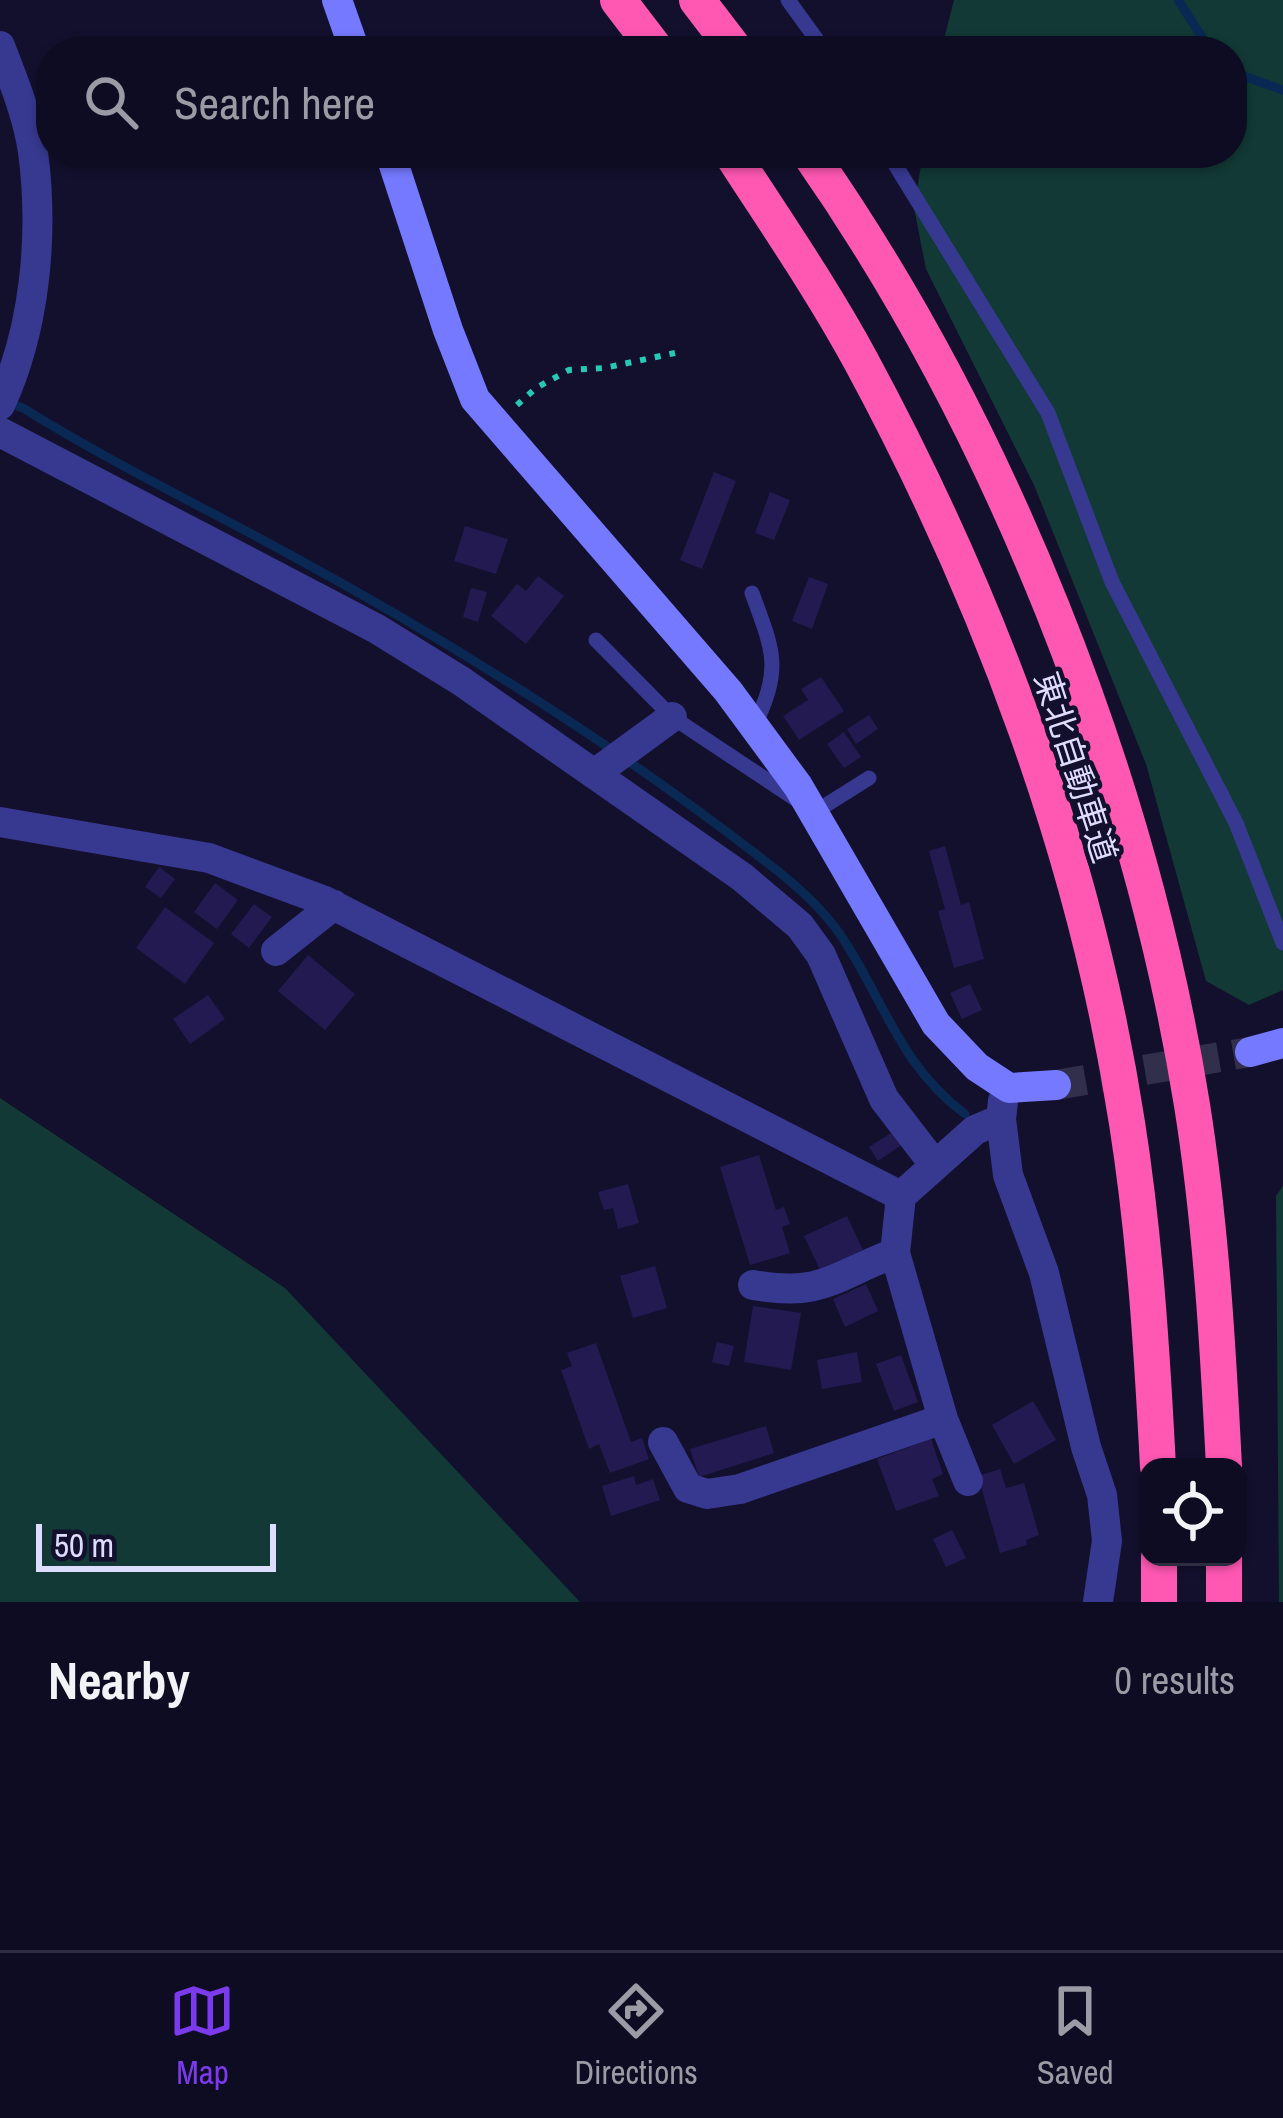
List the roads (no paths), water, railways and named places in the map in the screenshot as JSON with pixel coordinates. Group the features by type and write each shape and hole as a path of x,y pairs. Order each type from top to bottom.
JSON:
{"highway":[{"path":"618,0 646,36"},
{"path":"697,0 725,36"},
{"name":"東北自動車道","path":"740,168 860,359 941,519 1015,698 1065,847 1099,978 1127,1121 1148,1281 1158,1458"},
{"name":"東北自動車道","path":"818,168 921,330 1000,489 1075,671 1128,828 1164,960 1192,1107 1212,1273 1223,1458"},
{"path":"1159,1566 1159,1602"},
{"path":"1224,1566 1224,1602"}],"street":[{"path":"337,0 350,36"},
{"path":"0,46 33,152 36,257 24,340 0,406"},
{"path":"395,168 475,399 638,583 754,727 815,812 936,1024 977,1067 1009,1088 1055,1085"},
{"path":"0,432 377,629 611,760 800,926 836,983 884,1099 934,1164"},
{"path":"611,760 672,717"},
{"path":"0,823 209,858 334,905 901,1196"},
{"path":"276,951 334,905"},
{"path":"1250,1052 1283,1043"},
{"path":"1009,1088 1001,1119 1008,1175 1044,1274 1102,1495 1107,1541 1098,1602"},
{"path":"968,1481 943,1418 895,1253 901,1196 976,1130 1001,1119"},
{"path":"753,1285 787,1291 824,1286 895,1253"},
{"path":"663,1442 688,1488 706,1494 740,1489 943,1418"}],"lane":[{"path":"788,0 814,36"},
{"path":"897,168 1048,413 1112,582 1236,823 1283,943"},
{"path":"752,593 772,647 773,686 754,727"},
{"path":"596,640 672,717 815,812 869,778"}],"waterway":[{"path":"1178,0 1201,36"},
{"path":"1247,77 1283,90"},
{"path":"5,402 413,624 600,742 721,827 825,915 911,1057 965,1114"}],"tunnel":[{"path":"1056,1085 1250,1052"}]}
